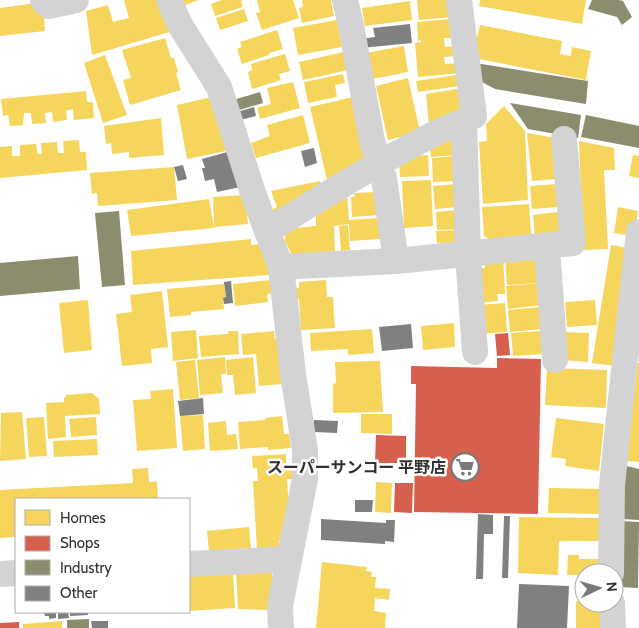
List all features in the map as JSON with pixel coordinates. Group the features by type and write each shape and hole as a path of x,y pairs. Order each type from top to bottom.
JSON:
{"street":[{"path":"42,0 49,6 76,0"},
{"path":"169,0 180,25 219,87 266,231 282,267 293,374 305,450 305,479 280,606 281,628"},
{"path":"345,0 372,141 384,178 396,261"},
{"path":"266,231 434,134 474,116 459,0"},
{"path":"464,122 468,254 475,352"},
{"path":"282,267 396,261 572,243 564,139"},
{"path":"611,563 612,486 639,232"},
{"path":"547,246 555,360"},
{"path":"190,564 289,559"},
{"path":"0,574 15,573"},
{"path":"612,613 613,628"}],"building: Homes":[{"path":"124,0 163,0 173,31 92,55 86,11 108,5 113,22 129,18"},
{"path":"180,0 199,0 182,6"},
{"path":"222,0 241,0 243,7 215,16 211,4"},
{"path":"257,0 293,0 299,18 262,30 256,13 260,12"},
{"path":"302,0 331,0 334,16 302,23 299,8 303,7"},
{"path":"417,0 451,0 453,17 419,20"},
{"path":"480,0 586,0 582,24 479,6"},
{"path":"410,1 412,20 365,26 362,8"},
{"path":"36,3 44,15 45,31 0,36 0,8"},
{"path":"244,9 248,21 220,30 216,18"},
{"path":"452,19 454,38 444,38 445,47 458,46 458,56 444,57 445,64 459,63 460,73 418,77 415,43 421,42 421,40 418,41 417,22"},
{"path":"337,20 342,47 298,55 293,28"},
{"path":"480,25 562,41 560,54 571,56 572,47 591,51 586,80 479,59 475,46"},
{"path":"277,30 283,49 242,64 237,49 242,47 240,42"},
{"path":"165,38 171,58 174,58 181,90 130,105 123,80 131,78 122,50"},
{"path":"404,46 408,72 367,80 361,54"},
{"path":"344,52 348,70 303,80 299,62"},
{"path":"285,54 290,71 279,74 281,80 252,89 248,72 252,70 251,64"},
{"path":"105,55 127,115 103,123 84,63"},
{"path":"343,74 345,83 335,85 337,97 308,103 304,82"},
{"path":"457,75 459,86 418,92 416,81"},
{"path":"408,78 420,132 388,140 376,86"},
{"path":"293,82 300,108 260,119 257,108 271,104 267,88"},
{"path":"463,88 466,112 444,115 445,121 429,124 426,94"},
{"path":"86,91 87,102 93,102 94,118 74,120 73,109 66,111 67,120 53,122 52,112 45,113 46,123 32,124 31,113 24,113 23,125 10,126 8,115 3,116 1,99"},
{"path":"216,96 231,150 187,159 177,105"},
{"path":"353,97 367,162 329,188 310,107"},
{"path":"504,106 525,131 528,200 483,204 479,142 487,141 486,124"},
{"path":"303,115 310,143 256,158 251,143 270,136 267,125"},
{"path":"161,118 164,155 129,158 129,152 112,154 111,143 106,144 104,126"},
{"path":"527,133 555,138 557,179 532,181"},
{"path":"454,136 455,155 431,157 429,142"},
{"path":"79,140 80,152 86,152 87,170 0,178 0,147 12,146 12,156 20,156 20,145 36,144 38,154 42,154 41,143 57,142 58,153 64,153 63,141"},
{"path":"579,141 614,148 615,170 604,170 608,249 583,250"},
{"path":"428,155 429,176 400,177 399,160 415,159 415,156"},
{"path":"633,155 639,156 639,178 629,176"},
{"path":"456,156 458,181 433,182 432,158"},
{"path":"174,167 177,200 98,206 97,193 92,194 90,173"},
{"path":"431,180 433,226 404,228 402,181"},
{"path":"320,181 324,195 276,220 271,210 277,207 271,191"},
{"path":"457,184 459,207 435,209 433,186"},
{"path":"557,184 558,207 532,209 530,186"},
{"path":"378,192 379,215 352,217 351,197 355,197 354,193"},
{"path":"245,195 248,224 214,227 213,197"},
{"path":"347,197 349,220 378,218 380,239 350,241 349,224 334,226 335,251 292,255 285,241 285,229 316,226 316,214"},
{"path":"209,199 214,228 131,236 127,210"},
{"path":"529,204 531,236 491,240 484,236 482,207"},
{"path":"618,207 638,211 634,236 614,233"},
{"path":"459,210 461,229 437,230 436,212"},
{"path":"558,212 561,234 535,237 533,215"},
{"path":"348,225 350,250 341,251 339,226"},
{"path":"461,230 457,243 437,243 436,231"},
{"path":"251,239 251,245 263,244 268,260 269,275 133,285 131,251"},
{"path":"611,245 633,249 615,366 592,363"},
{"path":"503,257 505,294 497,294 498,301 476,303 474,269 485,268 485,258"},
{"path":"505,257 536,259 537,283 507,285"},
{"path":"271,280 272,293 267,294 268,302 235,306 233,284"},
{"path":"326,280 327,297 333,297 335,328 301,330 299,299 297,299 296,288 299,288 299,282"},
{"path":"540,283 542,305 508,309 506,286"},
{"path":"224,284 226,297 223,298 224,309 191,312 191,315 170,317 167,289"},
{"path":"162,291 168,347 151,349 152,363 122,366 116,314 132,312 130,295"},
{"path":"88,300 92,350 64,353 59,303"},
{"path":"595,300 597,325 567,327 565,302"},
{"path":"505,303 507,332 480,334 478,305"},
{"path":"541,307 543,329 510,332 508,310"},
{"path":"454,323 455,347 423,350 421,326"},
{"path":"372,329 374,353 348,355 348,349 311,351 310,333"},
{"path":"196,330 198,358 173,361 171,332"},
{"path":"228,331 238,331 239,354 201,357 199,336 228,334"},
{"path":"274,331 275,339 278,339 283,384 259,386 256,354 243,355 241,334"},
{"path":"542,331 544,354 513,356 511,333"},
{"path":"563,332 589,333 588,362 562,360"},
{"path":"225,357 226,374 221,374 223,393 200,395 197,360"},
{"path":"253,357 256,393 235,395 233,375 227,375 226,360"},
{"path":"195,360 199,398 180,400 176,362"},
{"path":"380,361 383,412 333,413 333,384 336,383 335,362"},
{"path":"639,363 639,462 626,461"},
{"path":"547,368 607,370 606,408 545,405"},
{"path":"173,389 177,448 137,451 133,400 151,399 150,391"},
{"path":"92,393 99,399 100,414 65,416 66,437 48,439 46,403 64,402 66,395"},
{"path":"22,412 26,459 0,461 1,413"},
{"path":"361,414 392,414 392,434 361,433"},
{"path":"203,415 205,449 183,451 180,416"},
{"path":"282,416 284,434 289,434 291,448 268,450 268,447 240,449 238,422 265,420 265,418"},
{"path":"44,417 47,456 29,457 26,418"},
{"path":"96,417 97,435 71,437 69,419"},
{"path":"556,418 604,424 599,471 565,466 566,459 551,457"},
{"path":"226,421 227,435 236,434 238,449 210,451 208,423"},
{"path":"97,439 98,455 54,457 53,441"},
{"path":"286,454 286,465 293,465 294,479 287,479 290,526 284,540 279,540 279,547 257,549 253,481 258,481 257,468 253,468 252,456"},
{"path":"148,468 149,482 157,481 158,498 15,498 15,537 0,538 0,490 133,483 132,469"},
{"path":"376,482 392,483 391,513 375,512"},
{"path":"549,488 604,489 604,514 548,513"},
{"path":"519,517 603,518 602,541 559,541 558,575 518,573"},
{"path":"249,527 251,548 209,551 207,531"},
{"path":"568,555 579,555 579,559 602,559 602,563 574,563 574,575 567,575"},
{"path":"322,562 367,567 366,571 372,572 371,577 376,577 375,588 390,589 389,600 375,598 374,611 386,613 385,628 316,628"},
{"path":"272,569 274,593 269,610 238,609 236,571"},
{"path":"233,573 235,608 190,611 190,576"},
{"path":"576,613 602,613 601,628 576,628"},
{"path":"62,621 62,628 23,628 23,624"}],"building: Shops":[{"path":"508,333 510,355 497,356 495,334"},
{"path":"497,358 541,359 538,514 414,512 416,384 411,384 411,366 497,368"},
{"path":"376,435 406,436 406,463 375,463"},
{"path":"395,483 413,483 412,513 394,512"},
{"path":"19,622 19,628 0,628 0,623"}],"building: Industry":[{"path":"592,0 623,1 632,17 622,25 617,17 588,9"},
{"path":"475,63 588,81 586,104 495,89 480,81"},
{"path":"260,92 263,103 236,111 233,100"},
{"path":"510,103 581,115 578,138 528,129"},
{"path":"586,115 639,126 639,148 581,137"},
{"path":"119,211 125,285 102,287 95,213"},
{"path":"78,256 80,289 0,296 0,263"},
{"path":"623,465 639,469 639,520 622,519"},
{"path":"620,521 639,522 638,588 624,587 624,563 619,563"},
{"path":"89,619 89,628 67,628 67,620"}],"building: Other":[{"path":"410,24 412,43 361,48 360,39 375,37 373,28"},
{"path":"254,107 256,116 240,120 237,112"},
{"path":"314,148 317,163 305,167 301,151"},
{"path":"231,151 240,187 217,192 214,179 205,181 202,168 205,168 202,159"},
{"path":"183,165 187,179 178,181 174,167"},
{"path":"231,281 233,303 224,304 223,298 226,297 224,282"},
{"path":"411,324 413,348 382,351 379,327"},
{"path":"203,398 204,414 180,416 178,401"},
{"path":"314,420 338,421 337,433 314,432"},
{"path":"355,500 373,500 372,512 355,512"},
{"path":"478,514 493,515 493,534 484,534 483,579 476,579"},
{"path":"504,516 510,516 508,578 502,578"},
{"path":"321,519 386,523 386,520 395,520 394,542 385,541 385,544 321,540"},
{"path":"519,584 569,586 567,628 517,628"},
{"path":"44,613 56,613 56,618 49,619 49,616 45,616"},
{"path":"58,613 68,613 69,618 58,619"},
{"path":"70,613 88,613 88,615 70,616"},
{"path":"91,621 108,621 108,628 92,628"}],"place":[{"name":"スーパーサンコー 平野店","path":"465,467"}]}
